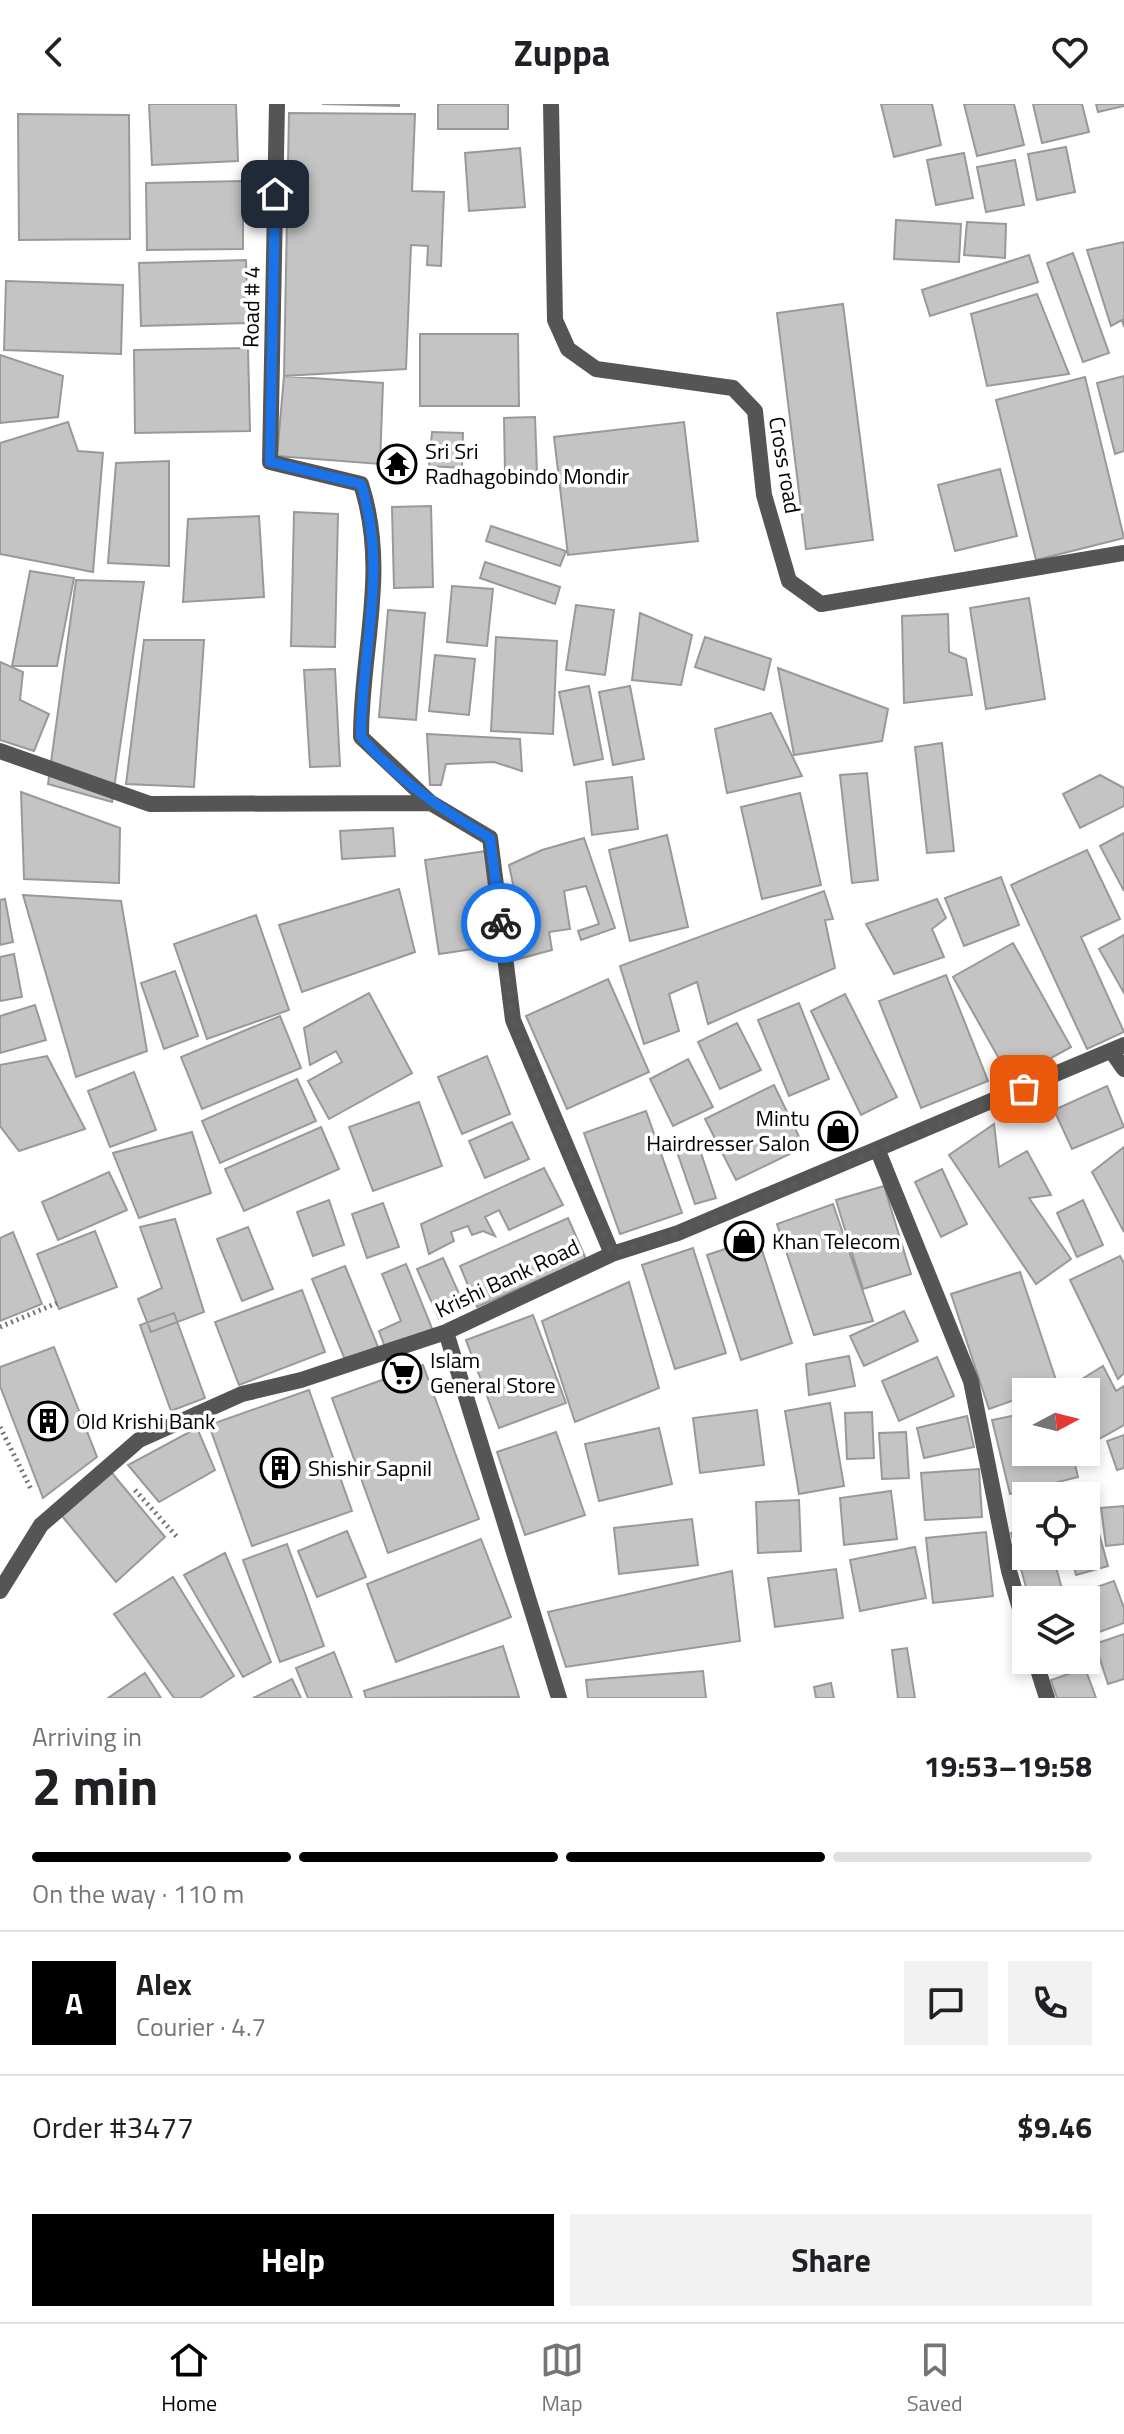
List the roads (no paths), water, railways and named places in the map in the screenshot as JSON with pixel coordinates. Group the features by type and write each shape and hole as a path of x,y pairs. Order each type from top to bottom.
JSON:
{"street":[{"name":"Road # 4","path":"277,104 270,462 361,484 372,518 376,566 361,697 361,737 379,758 431,803"},
{"name":"Cross road","path":"551,104 555,320 568,349 596,369 733,388 755,411 764,495 789,581 821,604 1124,553"},
{"path":"0,751 150,804 431,803 490,838 513,1020 612,1254"},
{"path":"1118,1049 1124,1069"},
{"name":"Krishi Bank Road","path":"0,1591 46,1521 139,1440 242,1394 301,1380 446,1332 612,1254 678,1233 1118,1049"},
{"path":"878,1151 971,1381 1013,1586"},
{"path":"446,1332 559,1698"},
{"path":"1039,1674 1047,1698"}],"place":[{"name":"Sri Sri Radhagobindo Mondir","path":"397,464"},
{"name":"Mintu Hairdresser Salon","path":"838,1131"},
{"name":"Khan Telecom","path":"744,1241"},
{"name":"Islam General Store","path":"402,1373"},
{"name":"Old Krishi Bank","path":"48,1421"},
{"name":"Shishir Sapnil","path":"280,1468"}]}
